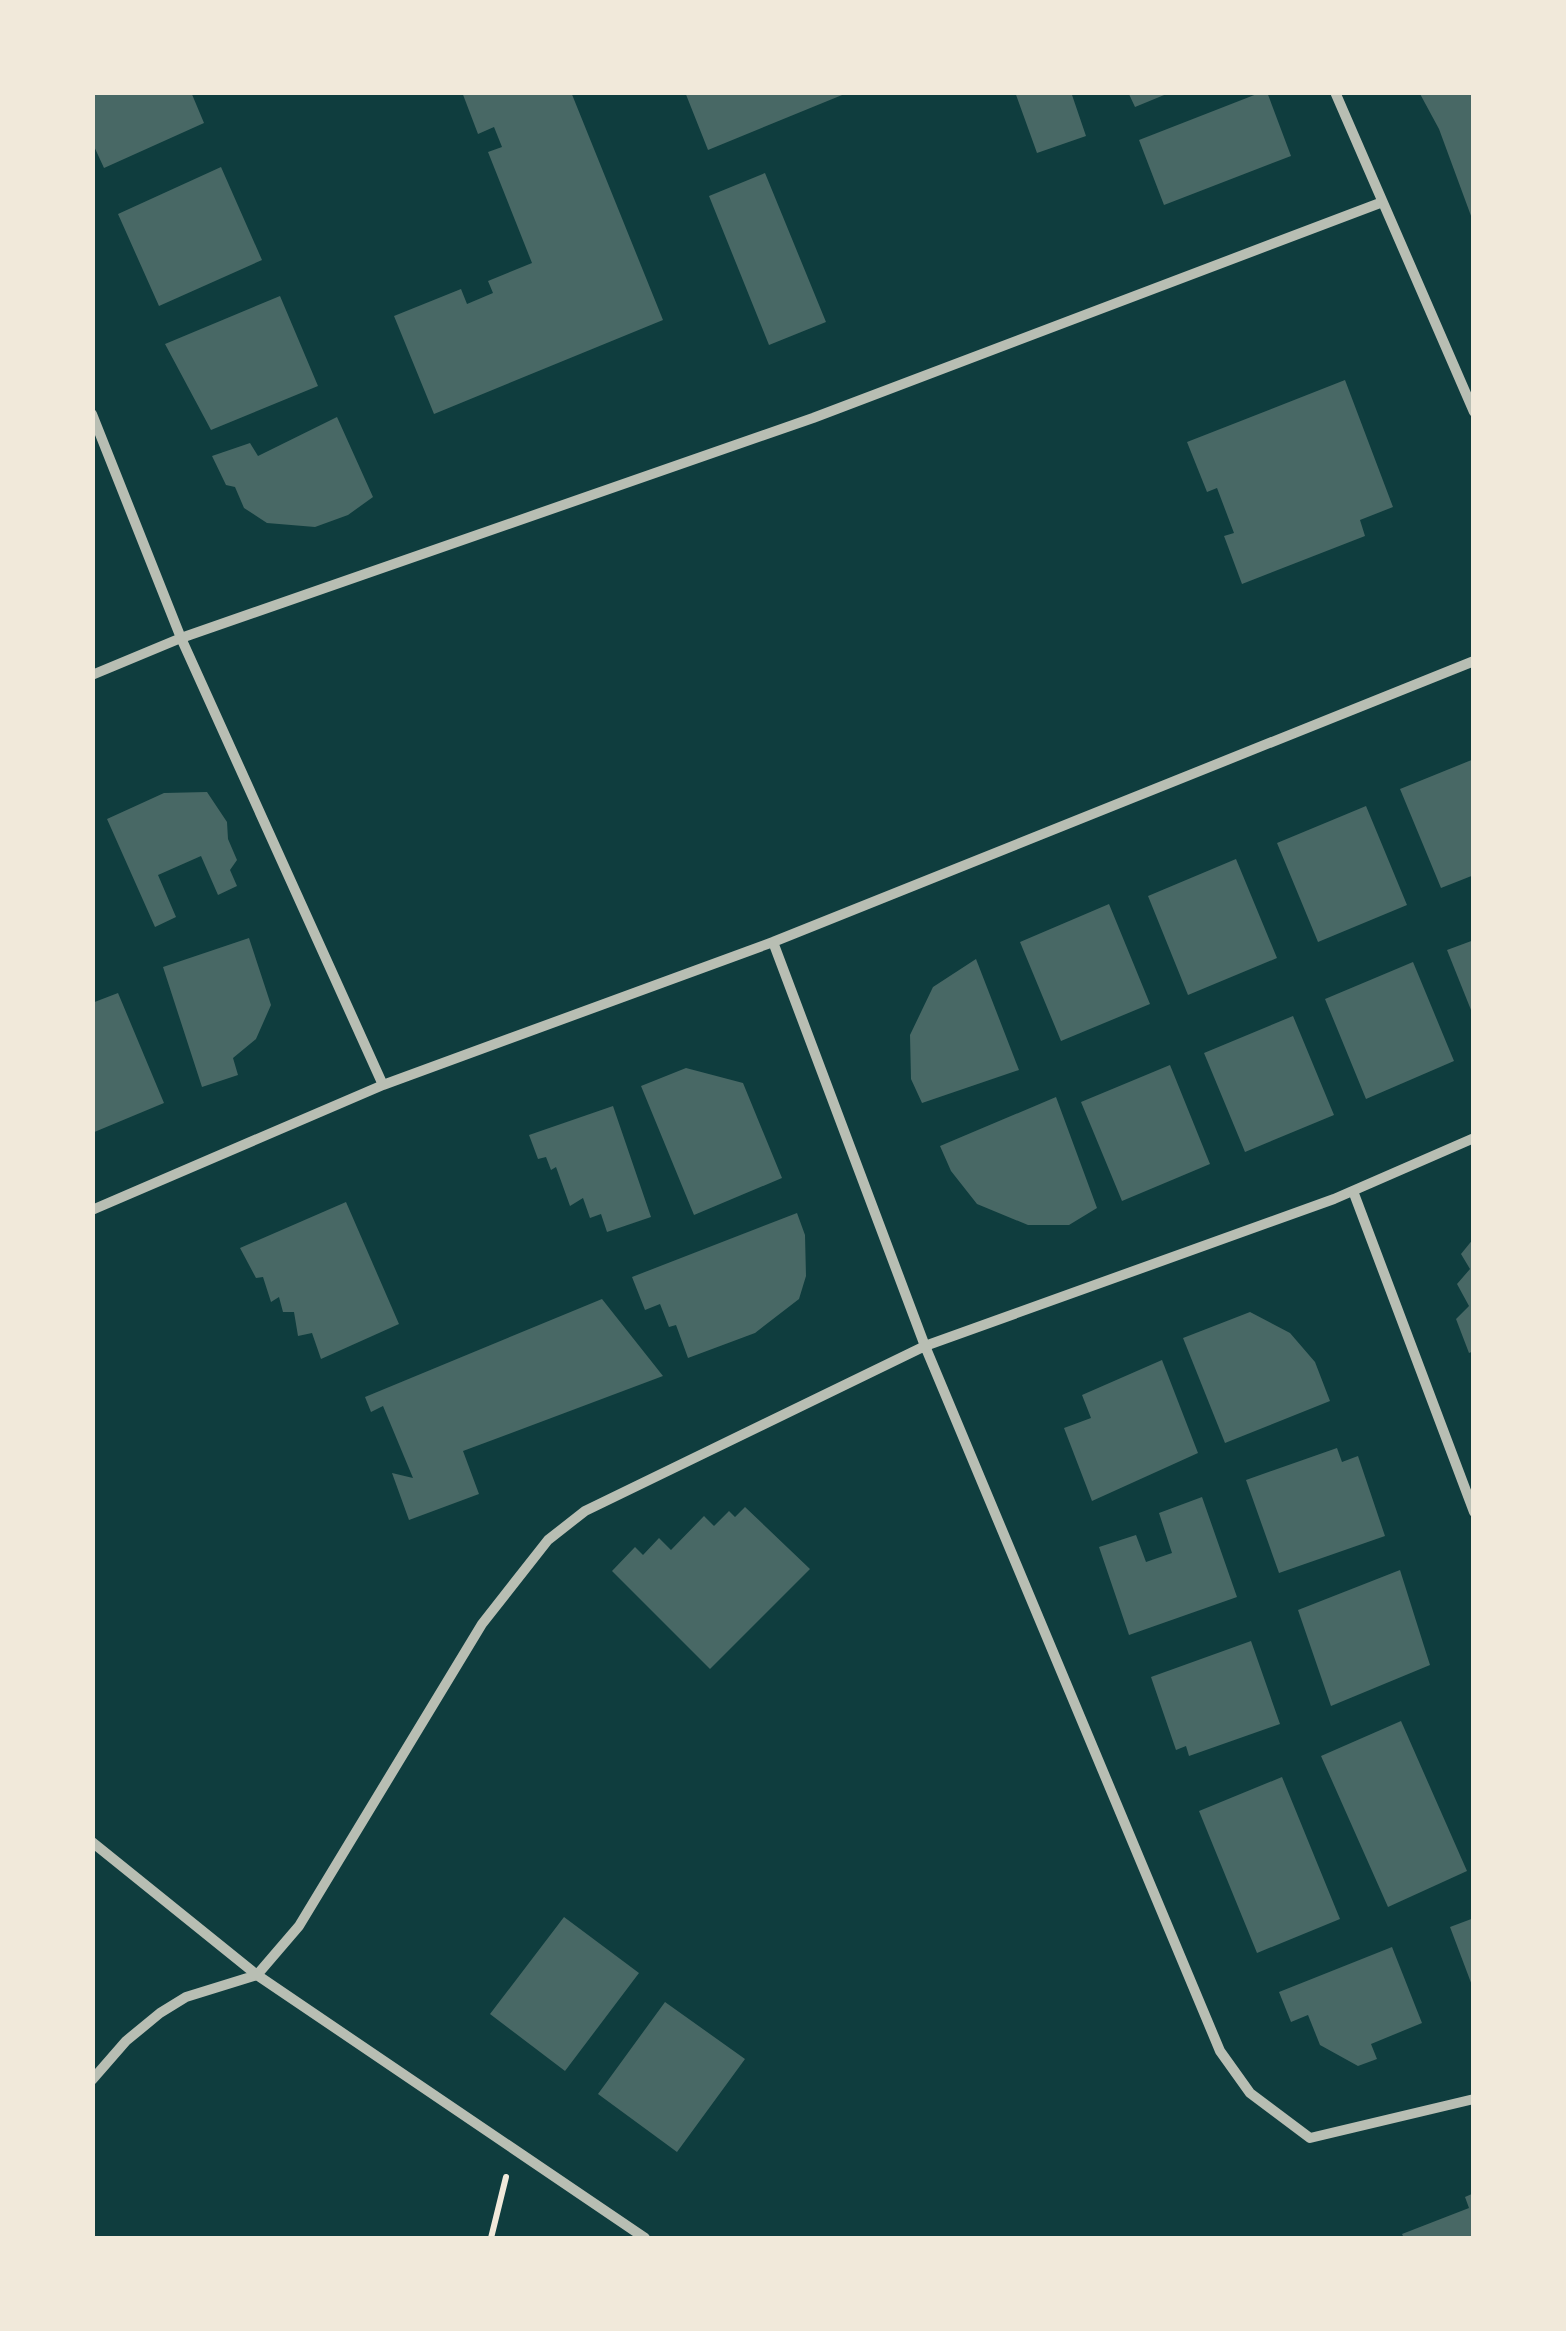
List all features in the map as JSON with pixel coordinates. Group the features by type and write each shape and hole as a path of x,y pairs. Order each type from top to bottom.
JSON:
{"street":[{"path":"1335,92 1474,412"},
{"path":"92,674 181,638 813,418 1380,203"},
{"path":"92,414 181,638 383,1085"},
{"path":"92,1210 383,1085 773,942 1474,661"},
{"path":"773,942 925,1346 1220,2051 1250,2093 1310,2138 1474,2099"},
{"path":"92,2080 126,2041 160,2013 186,1997 257,1975 299,1926 482,1624 548,1540 585,1511 925,1346 1353,1191 1474,1138"},
{"path":"1353,1191 1474,1512"},
{"path":"92,1842 257,1975 645,2238"}],"path":[{"path":"491,2238 514,2149"}],"building":[{"path":"92,92 191,92 204,123 104,168 92,142"},
{"path":"462,92 571,92 663,320 434,414 394,316 461,289 467,304 493,293 488,281 532,263 488,152 502,147 494,127 478,134"},
{"path":"685,92 847,92 847,93 708,150"},
{"path":"1015,92 1071,92 1086,136 1037,153"},
{"path":"1128,92 1169,92 1169,93 1135,107"},
{"path":"1267,92 1291,156 1164,205 1139,140"},
{"path":"1419,92 1474,92 1474,224 1439,129"},
{"path":"221,167 262,260 159,306 118,214"},
{"path":"765,173 826,322 769,345 709,196"},
{"path":"280,296 318,386 211,430 165,344"},
{"path":"1345,380 1393,507 1360,520 1365,536 1242,584 1224,536 1234,533 1217,488 1207,492 1187,442"},
{"path":"337,417 373,497 348,515 315,527 267,523 244,508 235,487 226,485 212,456 250,443 258,456"},
{"path":"1474,759 1474,875 1441,888 1400,789"},
{"path":"207,792 227,822 228,839 237,860 230,870 237,886 218,895 201,856 158,875 176,917 155,927 107,819 164,793"},
{"path":"1366,806 1407,905 1318,942 1277,843"},
{"path":"1236,859 1277,958 1188,995 1148,896"},
{"path":"1109,904 1150,1004 1061,1041 1020,942"},
{"path":"249,938 271,1005 256,1039 233,1058 238,1075 202,1087 163,967"},
{"path":"1474,940 1474,1014 1473,1015 1447,950"},
{"path":"976,959 1019,1070 922,1103 911,1079 910,1035 933,987"},
{"path":"1413,962 1454,1061 1366,1099 1325,999"},
{"path":"118,993 164,1103 92,1133 92,1003"},
{"path":"1293,1016 1334,1115 1245,1152 1204,1053"},
{"path":"1170,1065 1210,1164 1122,1201 1081,1102"},
{"path":"686,1068 743,1083 782,1178 694,1215 641,1086"},
{"path":"1056,1097 1097,1208 1069,1225 1028,1225 977,1204 951,1171 940,1146"},
{"path":"613,1106 651,1217 607,1232 601,1214 590,1218 583,1198 570,1206 556,1167 551,1170 546,1157 538,1159 529,1135"},
{"path":"346,1202 399,1324 321,1359 312,1333 298,1336 294,1312 283,1312 279,1297 271,1302 263,1277 256,1278 240,1248"},
{"path":"797,1213 805,1235 806,1276 799,1299 755,1333 688,1358 676,1325 669,1327 660,1304 645,1310 632,1277"},
{"path":"1474,1238 1474,1351 1469,1353 1456,1319 1469,1306 1457,1284 1470,1269 1461,1254"},
{"path":"602,1299 663,1376 463,1451 479,1494 409,1520 392,1473 413,1478 383,1406 371,1412 365,1397"},
{"path":"1250,1312 1290,1333 1315,1362 1330,1401 1225,1443 1183,1338"},
{"path":"1162,1360 1198,1453 1092,1501 1064,1428 1091,1418 1082,1395"},
{"path":"1337,1448 1342,1462 1358,1456 1385,1536 1279,1573 1246,1480"},
{"path":"1202,1497 1237,1597 1129,1635 1099,1547 1136,1535 1146,1562 1172,1553 1159,1513"},
{"path":"745,1507 810,1569 710,1669 612,1571 635,1547 643,1555 659,1538 671,1550 704,1516 714,1526 729,1511 735,1517"},
{"path":"1400,1570 1430,1665 1331,1706 1298,1610"},
{"path":"1251,1641 1280,1724 1189,1756 1186,1746 1176,1750 1151,1677"},
{"path":"1401,1721 1467,1871 1388,1907 1321,1756"},
{"path":"1282,1777 1340,1919 1257,1953 1199,1811"},
{"path":"564,1917 639,1973 565,2071 490,2014"},
{"path":"1474,1918 1474,1988 1473,1988 1450,1927"},
{"path":"1392,1947 1422,2023 1371,2044 1377,2059 1358,2066 1320,2045 1308,2015 1291,2022 1279,1992"},
{"path":"665,2002 745,2059 677,2152 598,2094"},
{"path":"1474,2193 1474,2238 1404,2238 1402,2234 1469,2208 1465,2197"}]}
